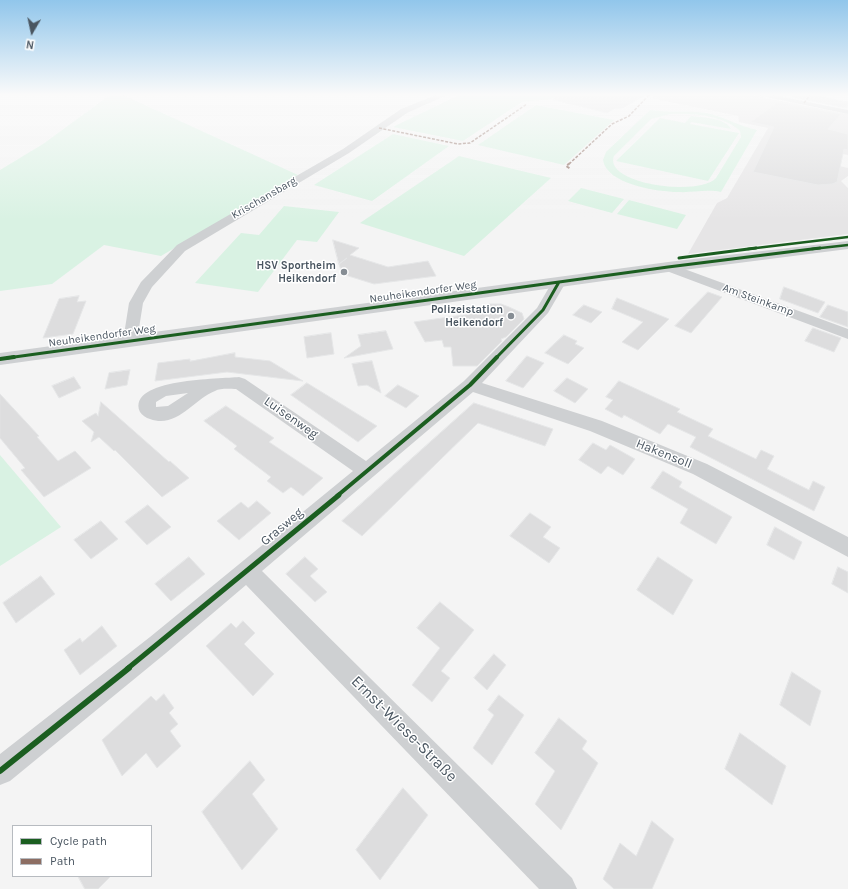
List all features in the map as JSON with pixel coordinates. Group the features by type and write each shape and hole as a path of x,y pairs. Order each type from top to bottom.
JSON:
{"street":[{"name":"Krischansbarg","path":"130,341 136,303 146,285 181,248 346,152 368,136"},
{"name":"Neuheikendorfer Weg","path":"0,359 668,267 848,245"},
{"name":"Am Steinkamp","path":"668,267 848,334"},
{"name":"Grasweg","path":"0,771 158,645 366,470 470,385 543,310 551,299 559,282"},
{"name":"Luisenweg","path":"211,385 239,383 366,470"},
{"name":"Hakensoll","path":"470,385 596,426 700,469 848,548"},
{"name":"Ernst-Wiese-Straße","path":"246,570 561,889"}],"shaded area":[{"path":"763,136 848,136 848,155 806,146 801,157 848,168 848,176 841,181 848,188 848,234 688,254 717,203 727,198"}],"green space":[{"path":"53,136 214,136 298,175 161,256 104,245 52,284 0,291 0,170"},
{"path":"389,136 405,136 449,146 372,201 314,185"},
{"path":"440,136 470,136 463,141"},
{"path":"490,136 596,136 564,165 478,145"},
{"path":"622,136 634,136 614,156 615,166 623,174 654,185 691,187 706,184 716,178 741,136 753,136 721,192 669,192 634,185 613,175 606,168 603,160 606,152"},
{"path":"641,136 737,136 708,181 616,161"},
{"path":"459,156 551,178 464,256 360,223"},
{"path":"581,188 624,199 612,213 568,201"},
{"path":"629,200 686,215 677,229 617,214"},
{"path":"284,206 339,212 317,242 297,240 258,292 195,283 241,233 259,235"},
{"path":"0,455 61,527 0,566"}],"building":[{"path":"770,136 848,136 848,150 844,149 837,182 832,184 818,185 753,172"},
{"path":"333,240 359,248 350,255 388,267 428,261 436,276 374,284 342,274"},
{"path":"784,287 825,302 818,313 780,299"},
{"path":"708,292 722,297 691,333 675,326"},
{"path":"79,296 77,302 86,301 73,334 43,338 59,299"},
{"path":"617,298 669,319 638,350 622,342 643,322 612,309"},
{"path":"488,304 501,304 509,307 522,313 524,319 506,337 501,339 502,341 477,366 453,366 451,347 444,347 442,340 425,342 414,322 491,311"},
{"path":"584,305 602,312 591,323 573,315"},
{"path":"828,305 848,312 848,327 820,317"},
{"path":"813,328 841,338 834,352 805,341"},
{"path":"386,331 393,349 344,358 361,346 358,335"},
{"path":"331,333 334,354 307,358 304,337"},
{"path":"564,335 577,341 575,344 584,348 568,364 545,353"},
{"path":"235,353 235,357 270,361 303,381 227,372 155,381 158,363 190,359 190,361"},
{"path":"527,356 544,363 523,388 506,381"},
{"path":"372,361 381,393 367,385 358,386 352,364"},
{"path":"130,370 127,385 105,389 109,373"},
{"path":"74,377 81,388 59,398 52,386"},
{"path":"567,378 588,389 575,403 554,391"},
{"path":"619,381 680,409 677,412 713,429 708,436 756,459 761,450 774,456 767,469 809,490 813,481 825,487 814,511 690,447 696,437 668,424 660,434 624,415 622,418 605,409 613,400 606,397"},
{"path":"307,383 377,426 358,442 291,395"},
{"path":"398,385 419,396 406,408 385,396"},
{"path":"0,394 39,436 37,437 58,461 75,451 91,468 44,497 21,470 25,468 0,438"},
{"path":"101,402 189,478 162,497 115,450 114,451 99,437 91,442 94,432 82,421 96,413 98,416"},
{"path":"474,403 553,429 545,446 478,423 362,536 342,521"},
{"path":"226,406 274,438 269,442 323,478 303,496 291,487 283,493 267,481 271,477 234,449 237,446 204,421"},
{"path":"593,443 606,450 610,445 635,459 623,475 608,466 601,474 579,460"},
{"path":"663,471 682,482 679,487 732,517 716,544 680,523 688,509 651,488"},
{"path":"257,501 271,513 239,540 217,521 241,502 248,508"},
{"path":"148,505 171,527 147,545 125,522"},
{"path":"530,513 551,527 543,537 560,548 549,563 510,536"},
{"path":"101,521 118,539 91,559 74,540"},
{"path":"775,527 802,542 794,560 767,545"},
{"path":"189,557 205,574 171,601 155,584"},
{"path":"305,557 318,569 310,576 327,592 315,602 286,574"},
{"path":"658,557 693,580 673,615 637,590"},
{"path":"838,567 848,572 848,593 832,584"},
{"path":"41,576 55,594 16,623 3,603"},
{"path":"440,602 474,630 441,671 450,678 432,702 412,685 440,648 417,628"},
{"path":"243,621 255,633 244,644 274,674 253,696 206,646 231,623 236,628"},
{"path":"102,626 117,646 80,675 64,650 80,638 82,642"},
{"path":"494,654 506,665 487,690 474,678"},
{"path":"792,672 821,691 810,726 780,705"},
{"path":"164,694 174,708 169,713 178,724 170,731 181,746 157,768 146,753 122,776 102,740 151,696 156,701"},
{"path":"499,695 524,715 492,765 473,748 494,715 488,710"},
{"path":"559,718 587,741 582,749 598,763 561,830 535,804 555,771 535,753"},
{"path":"740,733 786,766 772,805 725,769"},
{"path":"250,761 265,780 252,794 278,829 242,870 202,812"},
{"path":"403,788 428,815 380,880 356,850"},
{"path":"652,821 674,839 652,889 614,889 603,879 620,843 636,856"},
{"path":"79,877 110,877 98,889 85,889"}],"marked path":[{"path":"421,136 458,144 470,143 480,136"},
{"path":"571,169 566,166 598,136"}],"cycle path":[{"path":"679,258 848,237"},
{"path":"0,359 668,267 848,245"},
{"path":"0,771 158,645 470,385 543,310 559,282"}],"place":[{"name":"HSV Sportheim Heikendorf","path":"344,272"},
{"name":"Polizeistation Heikendorf","path":"511,316"}]}
